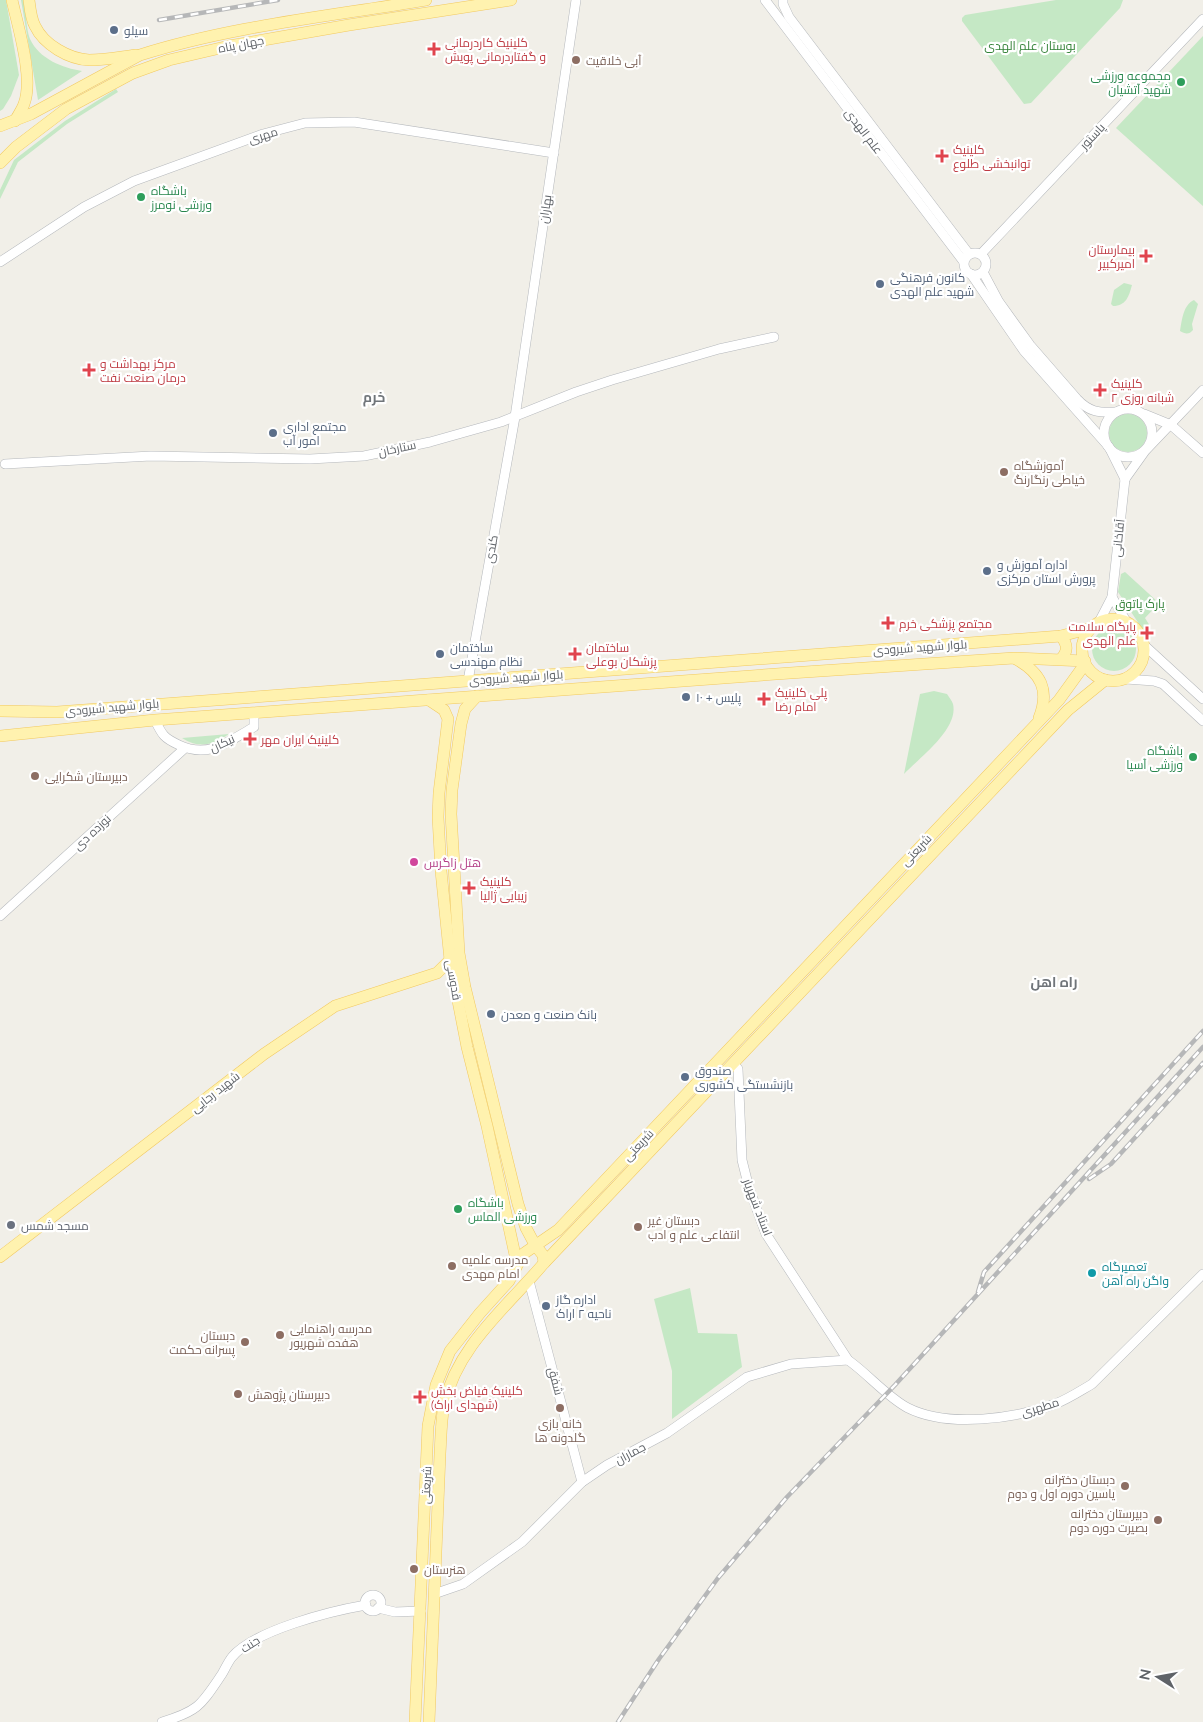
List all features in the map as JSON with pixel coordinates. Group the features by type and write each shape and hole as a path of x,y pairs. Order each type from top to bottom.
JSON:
{"main road":[{"path":"5,125 24,103 28,86 27,71 12,0"},
{"path":"29,0 35,26 49,44 60,51 73,57 88,60 140,55"},
{"name":"جهان پناه","path":"5,125 31,114 140,55 166,47 236,32 426,0"},
{"name":"جهان پناه","path":"2,159 16,146 66,109 133,73 168,60 229,46 343,26 511,0"},
{"path":"1117,618 1126,621 1135,627 1141,635 1144,655 1141,665 1126,679 1116,681 1105,680 1090,671 1085,662 1082,645 1085,636 1095,625 1108,619 1117,618"},
{"name":"بلوار شهید شیرودی","path":"1,710 57,712 1061,636 1095,625"},
{"path":"1060,659 1065,654 1067,648 1061,636"},
{"path":"1014,658 1026,665 1041,683 1044,693 1043,708 1038,722"},
{"name":"بلوار شهید شیرودی","path":"2,736 155,720 1014,658 1060,659 1085,662"},
{"name":"شریعتی","path":"415,1722 428,1426 436,1385 450,1351 510,1281 522,1254 558,1230 1059,700 1085,662"},
{"name":"شریعتی","path":"429,1722 443,1415 448,1392 466,1352 544,1263 1068,710 1105,680"},
{"name":"قدوسی","path":"477,696 465,709 461,724 453,783 451,814 459,953 465,987 518,1204 526,1228 543,1255 544,1263"},
{"path":"1059,700 1065,698 1068,700 1070,703 1068,710"},
{"path":"429,700 444,710 448,719 455,714 460,718 461,724"},
{"name":"قدوسی","path":"448,719 438,817 452,979 517,1264"},
{"name":"شهید رجایی","path":"0,1258 264,1054 335,1006 437,973 450,960"},
{"path":"437,973 452,979"},
{"path":"511,1234 519,1236 526,1228"},
{"path":"558,1230 557,1238 566,1240"}],"street":[{"name":"بهاران","path":"515,417 576,0"},
{"name":"علم الهدی","path":"765,0 966,258"},
{"name":"علم الهدی","path":"783,2 789,16 966,258"},
{"path":"774,12 776,6 783,2"},
{"name":"پاستور","path":"982,254 1203,20"},
{"name":"مهری","path":"0,262 84,207 134,181 263,134 305,123 354,122 554,153"},
{"path":"970,274 979,275 983,272 987,262 982,254 973,252 966,258 965,269 1024,351 1108,448 1122,457 1138,455 1145,451 1203,390"},
{"path":"983,272 999,302 1030,345 1083,406 1095,412 1116,412 1128,409 1141,413 1171,425 1203,452"},
{"name":"ستارخان","path":"5,464 151,456 310,459 364,456 430,442 515,417 576,392 612,380 719,349 774,337"},
{"path":"1116,412 1106,424 1105,440 1125,478 1152,438 1152,431 1147,418 1141,413"},
{"name":"کندی","path":"468,681 515,417"},
{"name":"آقاخانی","path":"1112,596 1125,478"},
{"path":"1112,596 1126,621"},
{"path":"1095,625 1112,596"},
{"path":"1144,645 1203,699"},
{"path":"1126,679 1154,681 1164,684 1203,721"},
{"name":"نیکان","path":"155,720 162,734 185,748 207,751 217,748 254,727 254,714"},
{"name":"نوزده دی","path":"0,916 185,748"},
{"name":"استاد شهریار","path":"734,1063 738,1069 742,1160 749,1188 766,1234 848,1360"},
{"name":"مطهری","path":"848,1360 896,1401 936,1418 986,1418 1018,1414 1055,1404 1092,1384 1203,1274"},
{"name":"شفق","path":"529,1281 582,1482"},
{"name":"جماران","path":"434,1594 464,1584 522,1542 582,1482 607,1465 668,1433 747,1377 791,1364 848,1360"},
{"path":"378,1608 381,1602 379,1598 375,1595 368,1597 366,1604 370,1610 378,1608 394,1612 421,1611"},
{"name":"جنت","path":"162,1722 187,1714 202,1703 231,1658 246,1645 273,1630 366,1604"}],"green space":[{"path":"0,0 6,0 19,75 11,96 0,111"},
{"path":"21,0 24,0 30,39 39,52 60,65 82,71 38,100"},
{"name":"بوستان علم الهدی","path":"1056,0 1123,0 1120,8 1031,103 1024,104 962,21 962,18 965,15"},
{"name":"مجموعه ورزشی شهید آتشیان","path":"1203,36 1203,206 1116,128"},
{"path":"116,89 118,92 67,124 18,162 0,199 0,190 14,160 65,121"},
{"path":"1124,283 1132,285 1128,296 1121,304 1113,306 1111,304 1114,290"},
{"path":"1194,300 1198,304 1192,324 1193,330 1190,333 1185,333 1180,331 1182,318 1187,305"},
{"path":"1128,414 1141,420 1147,433 1141,446 1128,452 1115,446 1109,433 1115,420"},
{"name":"پارک پاتوق","path":"1125,572 1159,603 1145,618 1150,626 1143,630 1118,592 1121,574"},
{"path":"1118,627 1130,633 1135,640 1135,658 1130,665 1123,670 1110,671 1102,668 1095,661 1092,645 1095,637 1102,630"},
{"path":"934,691 947,694 953,703 953,714 950,723 928,751 904,774 920,694"},
{"path":"229,734 217,741 206,744 194,744 182,738"},
{"path":"690,1288 698,1333 737,1334 742,1367 672,1419 672,1371 654,1299"}],"railway":[{"path":"159,20 278,0"},
{"path":"978,1292 984,1272 1203,1031"},
{"path":"618,1722 659,1659 718,1578 787,1497 895,1385 1203,1047"},
{"path":"1089,1179 1111,1164 1203,1063"}],"place":[{"name":"سیلو","path":"114,30"},
{"name":"کلینیک کاردرمانی و گفتاردرمانی پویش","path":"434,49"},
{"name":"آبی خلاقیت","path":"576,60"},
{"name":"مجموعه ورزشی شهید آتشیان","path":"1181,82"},
{"name":"کلینیک توانبخشی طلوع","path":"942,156"},
{"name":"باشگاه ورزشی نومرز","path":"141,197"},
{"name":"بیمارستان امیرکبیر","path":"1146,256"},
{"name":"کانون فرهنگی شهید علم الهدی","path":"880,284"},
{"name":"مرکز بهداشت و درمان صنعت نفت","path":"89,370"},
{"name":"کلینیک شبانه روزی ۲","path":"1100,390"},
{"name":"مجتمع اداری امور آب","path":"273,433"},
{"name":"آموزشگاه خیاطی رنگارنگ","path":"1004,472"},
{"name":"اداره آموزش و پرورش استان مرکزی","path":"987,571"},
{"name":"مجتمع پزشکی خرم","path":"888,623"},
{"name":"پایگاه سلامت علم الهدی","path":"1147,633"},
{"name":"ساختمان نظام مهندسی","path":"440,654"},
{"name":"ساختمان پزشکان بوعلی","path":"575,654"},
{"name":"پلیس + ۱۰","path":"686,697"},
{"name":"پلی کلینیک امام رضا","path":"764,699"},
{"name":"کلینیک ایران مهر","path":"250,739"},
{"name":"باشگاه ورزشی آسیا","path":"1193,757"},
{"name":"دبیرستان شکرایی","path":"35,776"},
{"name":"هتل زاگرس","path":"414,862"},
{"name":"کلینیک زیبایی ژالیا","path":"469,888"},
{"name":"بانک صنعت و معدن","path":"491,1014"},
{"name":"صندوق بازنشستگی کشوری","path":"685,1077"},
{"name":"باشگاه ورزشی الماس","path":"458,1209"},
{"name":"مسجد شمس","path":"11,1225"},
{"name":"دبستان غیر انتفاعی علم و ادب","path":"638,1227"},
{"name":"مدرسه علمیه امام مهدی","path":"452,1266"},
{"name":"تعمیرگاه واگن راه آهن","path":"1092,1273"},
{"name":"اداره گاز ناحیه ۲ اراک","path":"546,1306"},
{"name":"مدرسه راهنمایی هفده شهریور","path":"280,1335"},
{"name":"دبستان پسرانه حکمت","path":"245,1342"},
{"name":"دبیرستان پژوهش","path":"238,1394"},
{"name":"کلینیک فیاض بخش (شهدای اراک)","path":"420,1397"},
{"name":"خانه بازی گلدونه ها","path":"560,1408"},
{"name":"دبستان دخترانه یاسین دوره اول و دوم","path":"1125,1486"},
{"name":"دبیرستان دخترانه بصیرت دوره دوم","path":"1158,1520"},
{"name":"هنرستان","path":"414,1569"}],"district":[{"name":"خرم","path":"374,396"},
{"name":"راه اهن","path":"1054,981"}]}
